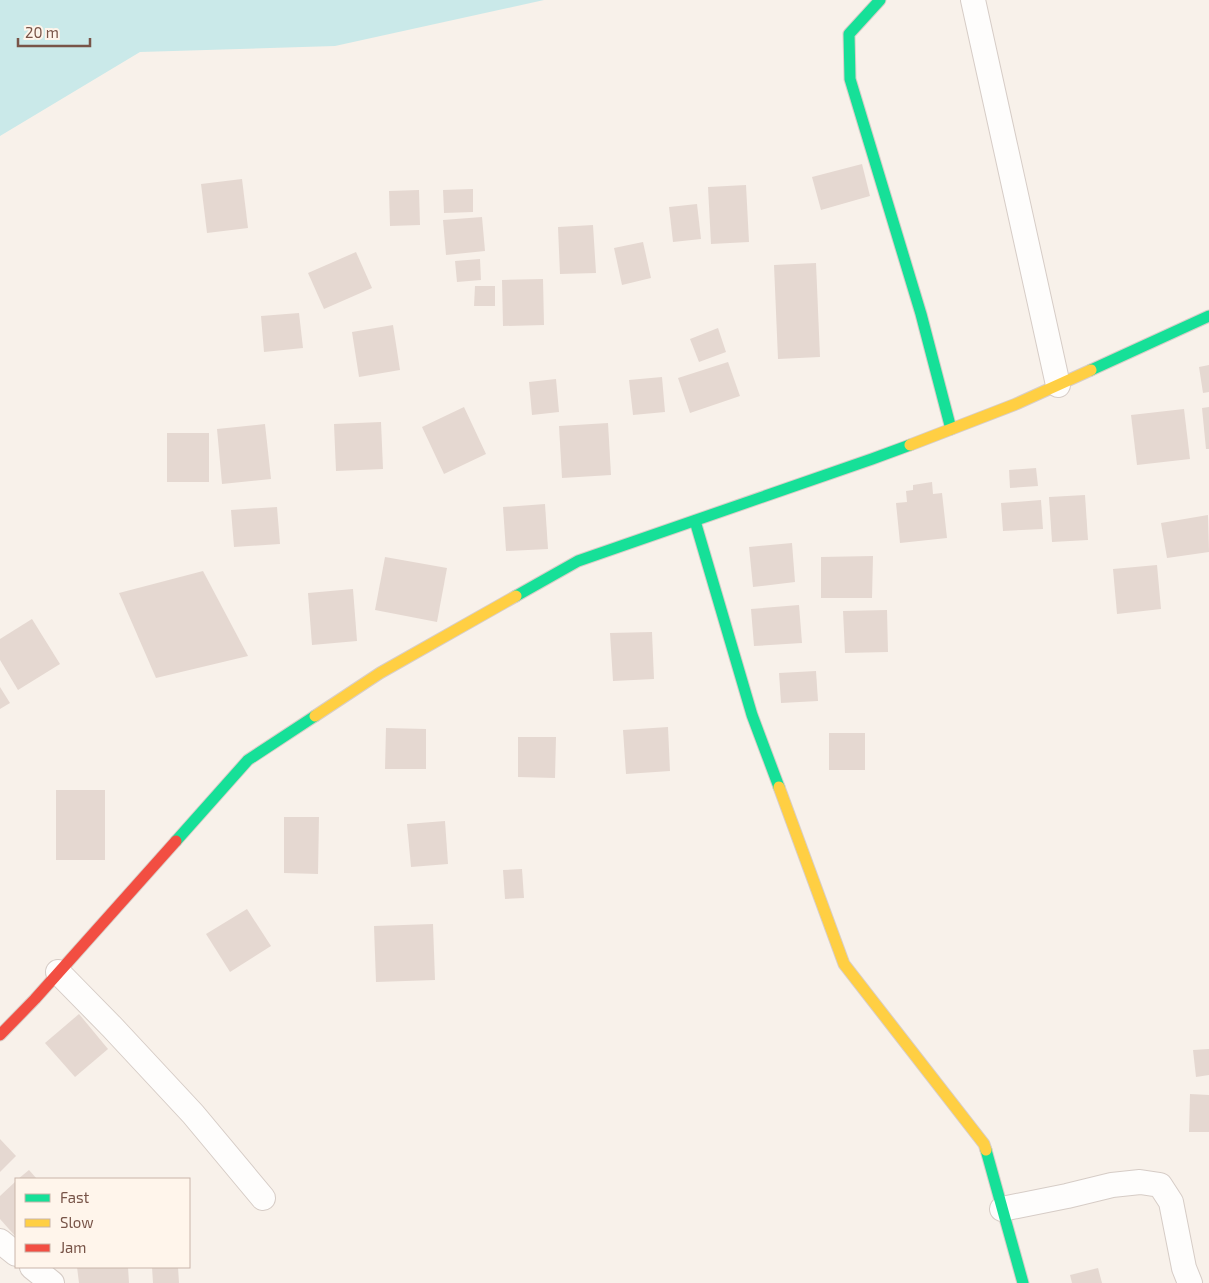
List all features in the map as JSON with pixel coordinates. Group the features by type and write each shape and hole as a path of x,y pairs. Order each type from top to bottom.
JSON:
{"main road":[{"path":"880,0 849,34 850,79 922,314 951,429"},
{"path":"0,1035 248,760 380,673 578,561 872,459 1016,404 1209,316"},
{"path":"695,521 752,715 844,964 984,1144 1022,1283"}],"street":[{"path":"973,0 1058,385"},
{"path":"58,972 193,1114 263,1198"},
{"path":"1002,1209 1112,1185 1140,1182 1160,1185 1171,1202 1184,1268 1190,1283"},
{"path":"0,1241 15,1253"},
{"path":"33,1268 52,1283"}],"water":[{"path":"0,0 544,0 335,46 140,52 0,136"}],"building":[{"path":"862,164 870,196 821,210 812,177"},
{"path":"242,179 248,228 207,233 201,184"},
{"path":"746,185 749,242 711,244 708,187"},
{"path":"473,189 473,212 444,213 443,190"},
{"path":"419,190 420,225 390,226 389,191"},
{"path":"697,204 701,239 673,242 669,207"},
{"path":"482,217 485,251 446,255 443,220"},
{"path":"593,225 596,273 560,274 558,227"},
{"path":"643,242 651,278 622,285 614,248"},
{"path":"356,252 372,288 324,309 308,273"},
{"path":"480,259 481,280 457,282 455,261"},
{"path":"816,263 820,357 778,359 774,265"},
{"path":"543,279 544,325 503,326 502,280"},
{"path":"475,286 495,286 495,306 474,306"},
{"path":"299,313 303,348 264,352 261,316"},
{"path":"393,325 400,370 359,377 352,332"},
{"path":"718,328 726,352 699,362 690,339"},
{"path":"728,362 740,396 690,413 678,378"},
{"path":"1209,365 1209,392 1203,393 1199,367"},
{"path":"662,377 665,412 633,415 629,380"},
{"path":"556,379 559,412 532,415 529,382"},
{"path":"464,407 486,454 444,474 422,427"},
{"path":"1209,407 1209,449 1206,449 1202,408"},
{"path":"1184,409 1190,459 1137,465 1131,415"},
{"path":"381,422 383,469 336,471 334,424"},
{"path":"608,423 611,475 562,478 559,426"},
{"path":"265,424 271,479 222,484 217,429"},
{"path":"167,433 209,433 209,482 167,482"},
{"path":"1036,468 1038,486 1010,488 1009,470"},
{"path":"932,482 933,494 942,493 947,538 900,543 896,503 907,502 906,491 913,490 913,485"},
{"path":"1085,495 1088,540 1052,542 1049,497"},
{"path":"1041,500 1043,529 1003,531 1001,503"},
{"path":"545,504 548,549 506,551 503,507"},
{"path":"277,507 280,544 234,547 231,510"},
{"path":"1208,515 1209,552 1167,558 1161,523"},
{"path":"792,543 795,582 753,587 749,547"},
{"path":"873,556 872,598 821,598 821,557"},
{"path":"385,557 447,568 437,622 375,610"},
{"path":"1157,565 1161,609 1117,614 1113,569"},
{"path":"203,571 248,656 156,678 119,593"},
{"path":"353,589 357,641 312,645 308,593"},
{"path":"799,605 802,643 754,646 751,609"},
{"path":"887,610 888,652 845,653 843,611"},
{"path":"32,619 60,664 18,690 0,660 0,639"},
{"path":"652,632 654,679 613,681 610,633"},
{"path":"816,671 818,701 781,703 779,673"},
{"path":"0,687 10,703 0,709"},
{"path":"668,727 670,771 626,774 623,730"},
{"path":"386,728 426,729 426,769 385,769"},
{"path":"829,733 865,733 865,770 829,770"},
{"path":"518,737 556,737 555,778 518,777"},
{"path":"56,790 105,790 105,860 56,860"},
{"path":"284,817 319,817 318,874 284,873"},
{"path":"445,821 448,864 411,867 407,824"},
{"path":"522,869 524,898 505,899 503,870"},
{"path":"247,909 271,946 230,972 206,934"},
{"path":"433,924 435,980 376,982 374,926"},
{"path":"79,1014 108,1049 75,1077 45,1043"},
{"path":"1209,1049 1209,1075 1196,1077 1193,1050"},
{"path":"1190,1094 1209,1095 1209,1132 1189,1132"},
{"path":"0,1139 16,1156 0,1172"},
{"path":"29,1170 36,1178 19,1178"},
{"path":"15,1182 15,1236 0,1219 0,1196"},
{"path":"77,1268 128,1268 129,1283 79,1283"},
{"path":"152,1268 178,1268 179,1283 153,1283"},
{"path":"1098,1268 1102,1283 1072,1283 1070,1275"}],"traffic: fast":[{"path":"880,0 849,34 850,79 921,314 951,429"},
{"path":"1091,370 1209,316"},
{"path":"516,596 578,561 910,445"},
{"path":"695,521 752,715 779,787"},
{"path":"176,841 248,760 315,716"},
{"path":"986,1150 1023,1283"}],"traffic: slow":[{"path":"910,445 1016,404 1091,370"},
{"path":"315,716 380,673 516,596"},
{"path":"779,787 844,964 984,1144 986,1150"}],"traffic: jam":[{"path":"0,1035 35,999 176,841"}]}
